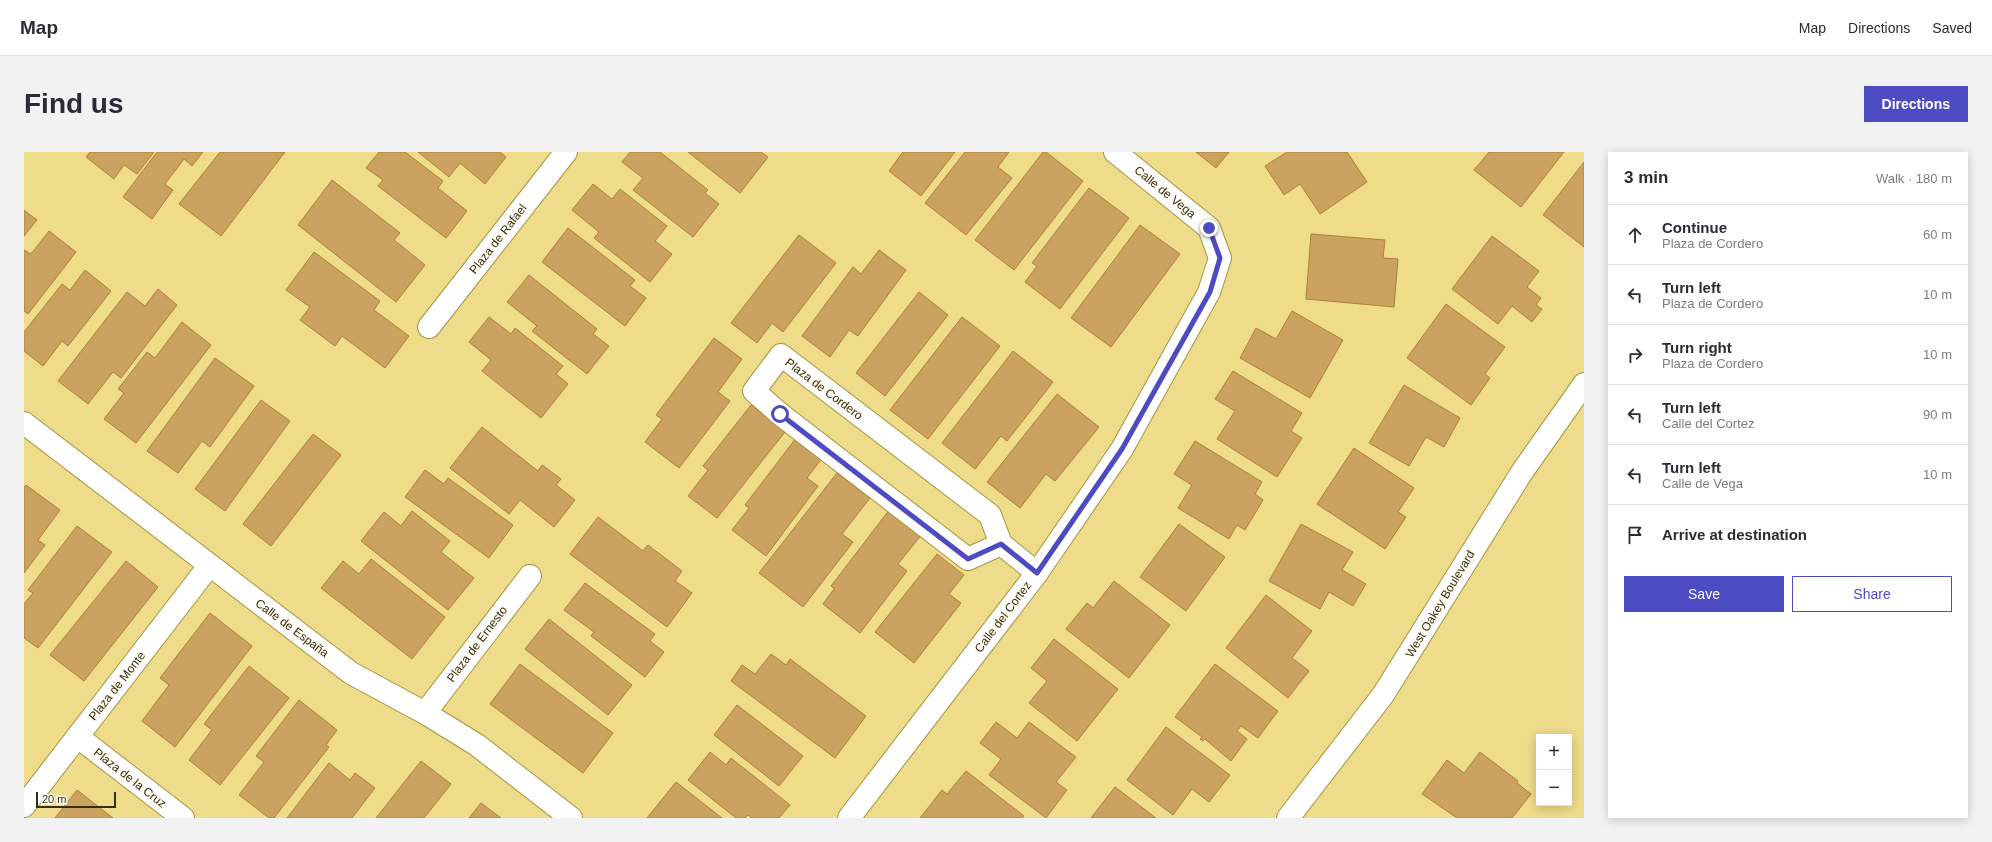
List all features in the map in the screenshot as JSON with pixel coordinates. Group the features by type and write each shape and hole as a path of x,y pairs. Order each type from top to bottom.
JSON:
{"street":[{"name":"Plaza de Rafael","path":"429,327 566,152"},
{"name":"Calle de Vega","path":"1115,152 1209,228 1220,258"},
{"name":"Calle del Cortez","path":"850,818 1037,573 1122,449 1210,292 1220,258"},
{"name":"Plaza de Cordero","path":"781,355 990,515 1001,544 968,559 780,414 754,391 781,355"},
{"name":"West Oakey Boulevard","path":"1288,818 1383,695 1522,472 1584,384"},
{"name":"Calle de España","path":"24,423 351,673 425,713 477,745 571,818"},
{"path":"1001,544 1037,573"},
{"name":"Plaza de Monte","path":"24,806 210,566"},
{"name":"Plaza de Ernesto","path":"425,713 530,576"},
{"name":"Plaza de la Cruz","path":"78,737 183,818"}],"building":[{"path":"90,152 154,152 137,174 124,165 114,179 86,157"},
{"path":"157,152 203,152 192,166 184,159 165,184 173,190 152,219 123,197"},
{"path":"220,152 285,152 221,236 179,204"},
{"path":"379,152 405,152 443,181 438,188 467,211 446,238 378,186 383,180 366,168"},
{"path":"418,152 500,152 506,157 485,184 460,163 449,177"},
{"path":"630,152 660,152 708,190 705,193 719,204 693,237 633,190 643,178 622,162"},
{"path":"688,152 761,152 768,157 740,193"},
{"path":"903,152 955,152 921,196 889,171"},
{"path":"965,152 1009,152 998,167 1012,178 966,235 925,203"},
{"path":"1043,152 1046,152 1083,181 1014,270 975,240"},
{"path":"1196,152 1229,152 1216,168"},
{"path":"1287,152 1347,152 1367,182 1320,214 1300,184 1284,195 1265,166"},
{"path":"1489,152 1564,152 1521,207 1474,170"},
{"path":"1584,162 1584,247 1543,215"},
{"path":"332,180 400,233 394,240 425,265 396,302 298,225"},
{"path":"593,184 612,199 620,189 667,226 655,241 672,254 650,282 594,238 599,232 572,210"},
{"path":"1089,188 1129,218 1060,309 1025,282 1037,266 1032,263"},
{"path":"24,210 37,220 24,236"},
{"path":"1140,225 1180,254 1111,347 1071,318"},
{"path":"568,228 635,280 630,286 646,298 625,326 542,262"},
{"path":"49,231 76,252 28,314 24,311 24,250 31,254"},
{"path":"1311,234 1385,240 1383,258 1398,259 1394,307 1306,299"},
{"path":"799,235 836,263 783,332 772,323 757,343 731,323"},
{"path":"1492,236 1539,271 1527,287 1541,298 1536,305 1542,309 1532,322 1512,306 1498,324 1452,289"},
{"path":"879,250 906,270 858,336 849,330 830,357 802,336 853,267 861,274"},
{"path":"314,252 380,301 374,310 409,336 385,368 342,336 335,346 300,320 310,307 286,290"},
{"path":"85,270 111,291 68,346 62,341 43,366 24,351 24,332 62,284 70,290"},
{"path":"529,275 597,329 593,334 609,346 587,374 532,331 537,326 507,302"},
{"path":"158,289 177,305 121,378 113,372 88,404 58,381 127,292 145,306"},
{"path":"919,292 948,315 885,396 856,373"},
{"path":"1446,304 1505,347 1485,374 1490,378 1471,405 1407,358"},
{"path":"1292,311 1343,340 1310,398 1240,358 1256,328 1276,339"},
{"path":"489,317 511,334 515,328 563,366 556,374 568,384 541,418 482,371 491,360 469,342"},
{"path":"962,317 1000,346 928,439 890,410"},
{"path":"182,322 211,345 136,443 104,419 124,393 118,389 147,352 155,358"},
{"path":"714,338 742,359 718,392 730,401 679,468 645,442 662,419 656,415"},
{"path":"1013,351 1053,382 1007,441 1001,436 975,469 942,443"},
{"path":"215,358 254,386 210,447 202,441 178,473 147,451"},
{"path":"1233,371 1302,413 1291,431 1302,438 1277,477 1217,439 1235,411 1215,399"},
{"path":"1404,385 1460,418 1444,447 1426,437 1409,466 1369,443"},
{"path":"1057,394 1099,427 1055,481 1046,474 1020,508 987,482"},
{"path":"261,400 290,421 225,511 195,489"},
{"path":"751,405 785,432 717,518 688,496 708,470 703,466"},
{"path":"482,427 538,471 542,465 561,479 556,485 575,500 554,527 520,500 509,514 450,468"},
{"path":"313,434 341,455 271,546 243,524"},
{"path":"796,438 822,458 807,478 818,486 766,556 732,530 749,508 745,505"},
{"path":"1195,441 1262,482 1255,494 1263,500 1245,530 1237,525 1229,539 1178,508 1192,485 1174,474"},
{"path":"1354,448 1414,488 1398,512 1406,517 1385,549 1317,504"},
{"path":"425,470 444,484 448,478 513,525 489,558 405,497"},
{"path":"837,473 870,498 842,534 853,542 803,607 759,573"},
{"path":"26,485 60,510 38,540 45,545 24,573 24,487"},
{"path":"890,509 922,534 898,564 907,571 860,633 823,604 834,589 831,586"},
{"path":"412,511 450,541 441,552 474,578 448,610 361,541 384,512 401,526"},
{"path":"598,517 643,551 648,545 682,571 675,581 692,593 667,627 570,554"},
{"path":"1179,524 1225,557 1186,611 1140,577"},
{"path":"1301,524 1353,552 1342,570 1366,584 1353,606 1329,592 1320,609 1269,581"},
{"path":"77,526 112,552 38,648 24,638 24,604 33,593 28,590"},
{"path":"937,554 964,575 949,594 961,603 914,663 875,632"},
{"path":"371,559 445,617 412,659 321,588 343,561 359,574"},
{"path":"126,561 158,587 84,681 50,655"},
{"path":"1114,581 1170,625 1129,678 1066,629 1087,603 1093,608"},
{"path":"585,583 655,634 650,641 664,652 645,677 591,636 594,632 564,610"},
{"path":"1266,595 1312,631 1292,658 1309,671 1288,698 1226,648"},
{"path":"210,613 252,646 175,747 142,721 169,685 160,678"},
{"path":"549,619 632,685 608,715 525,649"},
{"path":"1054,639 1118,689 1077,741 1029,703 1047,681 1031,668"},
{"path":"771,654 786,665 790,659 866,716 835,758 731,681 742,665 755,674"},
{"path":"520,664 613,733 583,773 490,704"},
{"path":"1215,664 1278,711 1258,738 1241,726 1237,731 1247,739 1231,761 1205,739 1203,741 1200,739 1202,737 1175,717"},
{"path":"249,666 289,698 220,785 189,760 212,730 204,724"},
{"path":"299,700 337,730 326,745 329,747 274,818 269,818 239,795 264,762 256,756"},
{"path":"737,705 803,756 779,786 714,735"},
{"path":"996,722 1017,738 1029,722 1076,757 1056,782 1067,790 1046,818 989,775 1001,759 980,743"},
{"path":"1166,727 1230,775 1209,802 1192,789 1173,815 1127,780"},
{"path":"710,752 726,765 731,758 790,805 779,818 752,818 748,815 745,818 736,818 688,780"},
{"path":"1480,752 1518,781 1517,783 1531,794 1512,818 1457,818 1422,794 1447,760 1464,773"},
{"path":"421,761 451,784 424,818 376,818"},
{"path":"329,763 350,780 355,773 375,788 352,818 287,818"},
{"path":"966,771 1024,816 1022,818 920,818 942,790 947,794"},
{"path":"676,782 722,818 647,818"},
{"path":"1115,787 1156,818 1091,818"},
{"path":"77,790 113,818 55,818"},
{"path":"481,803 501,818 469,818"}],"route":[{"path":"780,414 968,559 1001,544 1037,573 1122,449 1210,292 1220,258 1209,228"}]}
